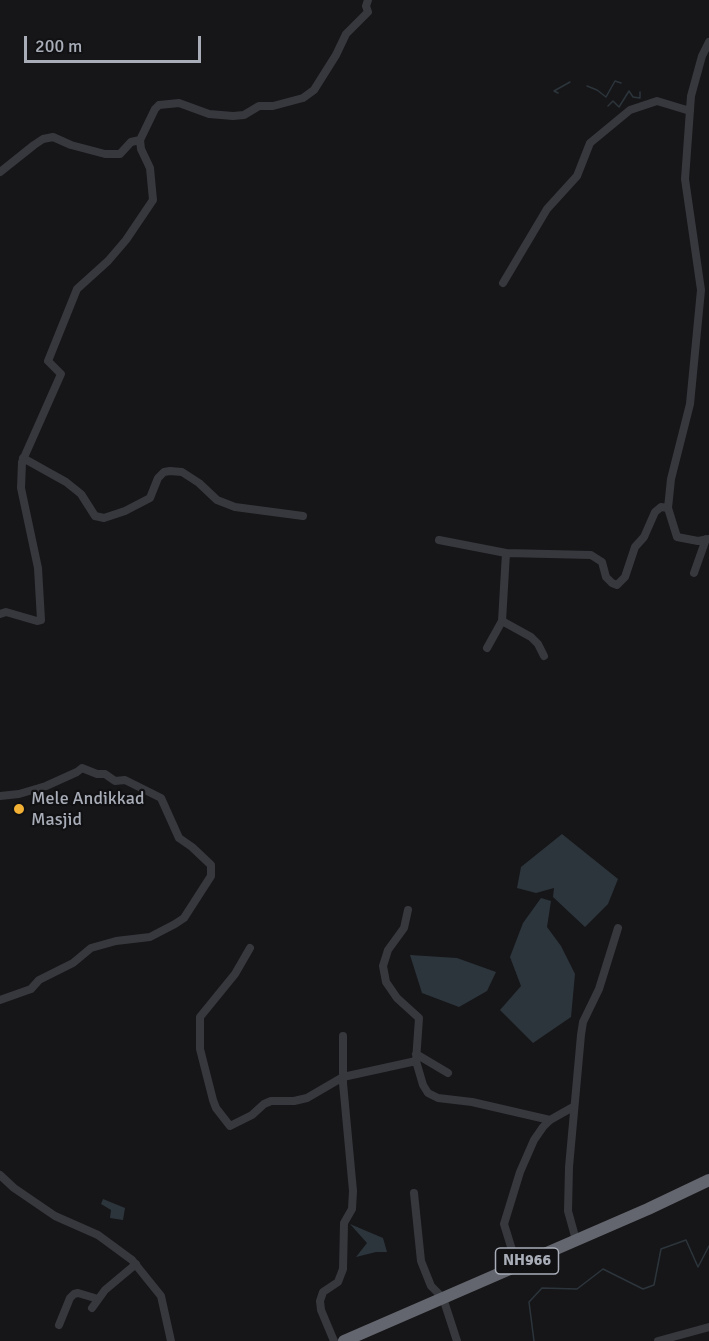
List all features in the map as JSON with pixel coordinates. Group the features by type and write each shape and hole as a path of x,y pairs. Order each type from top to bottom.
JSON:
{"highway":[{"name":"NH966","path":"345,1341 709,1180"}],"street":[{"path":"0,614 6,612 38,621 42,617 37,562 21,488 23,458 61,374 48,361 77,289 108,261 126,240 153,200 150,168 141,150 140,140 155,109 159,105 179,104 208,114 233,116 244,115 259,106 273,106 303,98 314,90 336,55 345,34 368,12 366,6 368,0"},
{"path":"708,539 698,541 677,537 668,508 671,478 690,404 701,290 685,179 691,96 702,56 709,42"},
{"path":"503,284 547,209 577,176 590,142 630,110 657,102 690,111"},
{"path":"0,172 34,145 53,137 71,145 105,154 120,154 131,142 140,140"},
{"path":"698,267 709,267"},
{"path":"23,458 66,482 81,494 95,516 104,518 122,513 150,498 158,478 164,472 170,471 182,472 199,483 217,500 235,507 303,516"},
{"path":"439,540 506,553 591,555 602,562 606,577 617,585 625,577 635,547 644,537 655,512 662,507 668,508"},
{"path":"694,573 708,539"},
{"path":"487,648 502,621 506,553"},
{"path":"502,621 531,637 538,644 543,656"},
{"path":"0,796 19,794 46,786 82,768 97,774 105,774 115,781 125,780 161,798 179,838 211,866 211,876 184,918 175,924 150,937 116,940 91,948 73,963 39,980 32,989 0,1000"},
{"path":"408,910 404,928 388,950 383,966 387,982 397,998 418,1018 416,1058 423,1085 428,1094 438,1098 472,1102 549,1120"},
{"path":"576,1240 568,1211 569,1167 583,1022 599,989 618,928"},
{"path":"250,948 236,974 200,1017 200,1049 216,1108 231,1126 252,1115 271,1101 294,1101 307,1098 343,1077 416,1058 448,1073"},
{"path":"334,1341 321,1310 320,1301 323,1292 338,1282 344,1269 344,1223 352,1209 353,1191 343,1077 343,1036"},
{"path":"517,1266 504,1224 520,1172 534,1140 549,1120 573,1107"},
{"path":"0,1175 14,1188 55,1216 98,1235 116,1246 136,1264 160,1296 171,1341"},
{"path":"414,1193 421,1261 431,1286 443,1298 457,1341"},
{"path":"92,1308 105,1290 136,1264"},
{"path":"59,1325 70,1298 74,1294 98,1299"},
{"path":"658,1341 709,1327"}],"shaded area":[{"path":"562,834 618,879 608,904 585,927 553,897 554,888 536,893 517,888 521,867"},
{"path":"541,898 551,901 547,927 561,946 575,974 571,1017 533,1043 500,1010 521,986 510,957 523,923"},
{"path":"410,955 457,958 496,972 487,991 459,1007 422,993"},
{"path":"103,1199 125,1208 123,1220 110,1218 111,1210 101,1204"},
{"path":"350,1224 383,1238 387,1252 356,1257 367,1243"}],"waterway":[{"path":"587,86 606,97 615,81 621,83"},
{"path":"558,93 554,91 570,82"},
{"path":"608,106 613,101 619,107 629,91 633,97 640,98 640,92"},
{"path":"534,1341 529,1302 542,1288 577,1289 603,1269 643,1289 654,1285 661,1249 686,1240 698,1267 709,1246"}],"place":[{"name":"Mele Andikkad Masjid","path":"19,809"}]}
